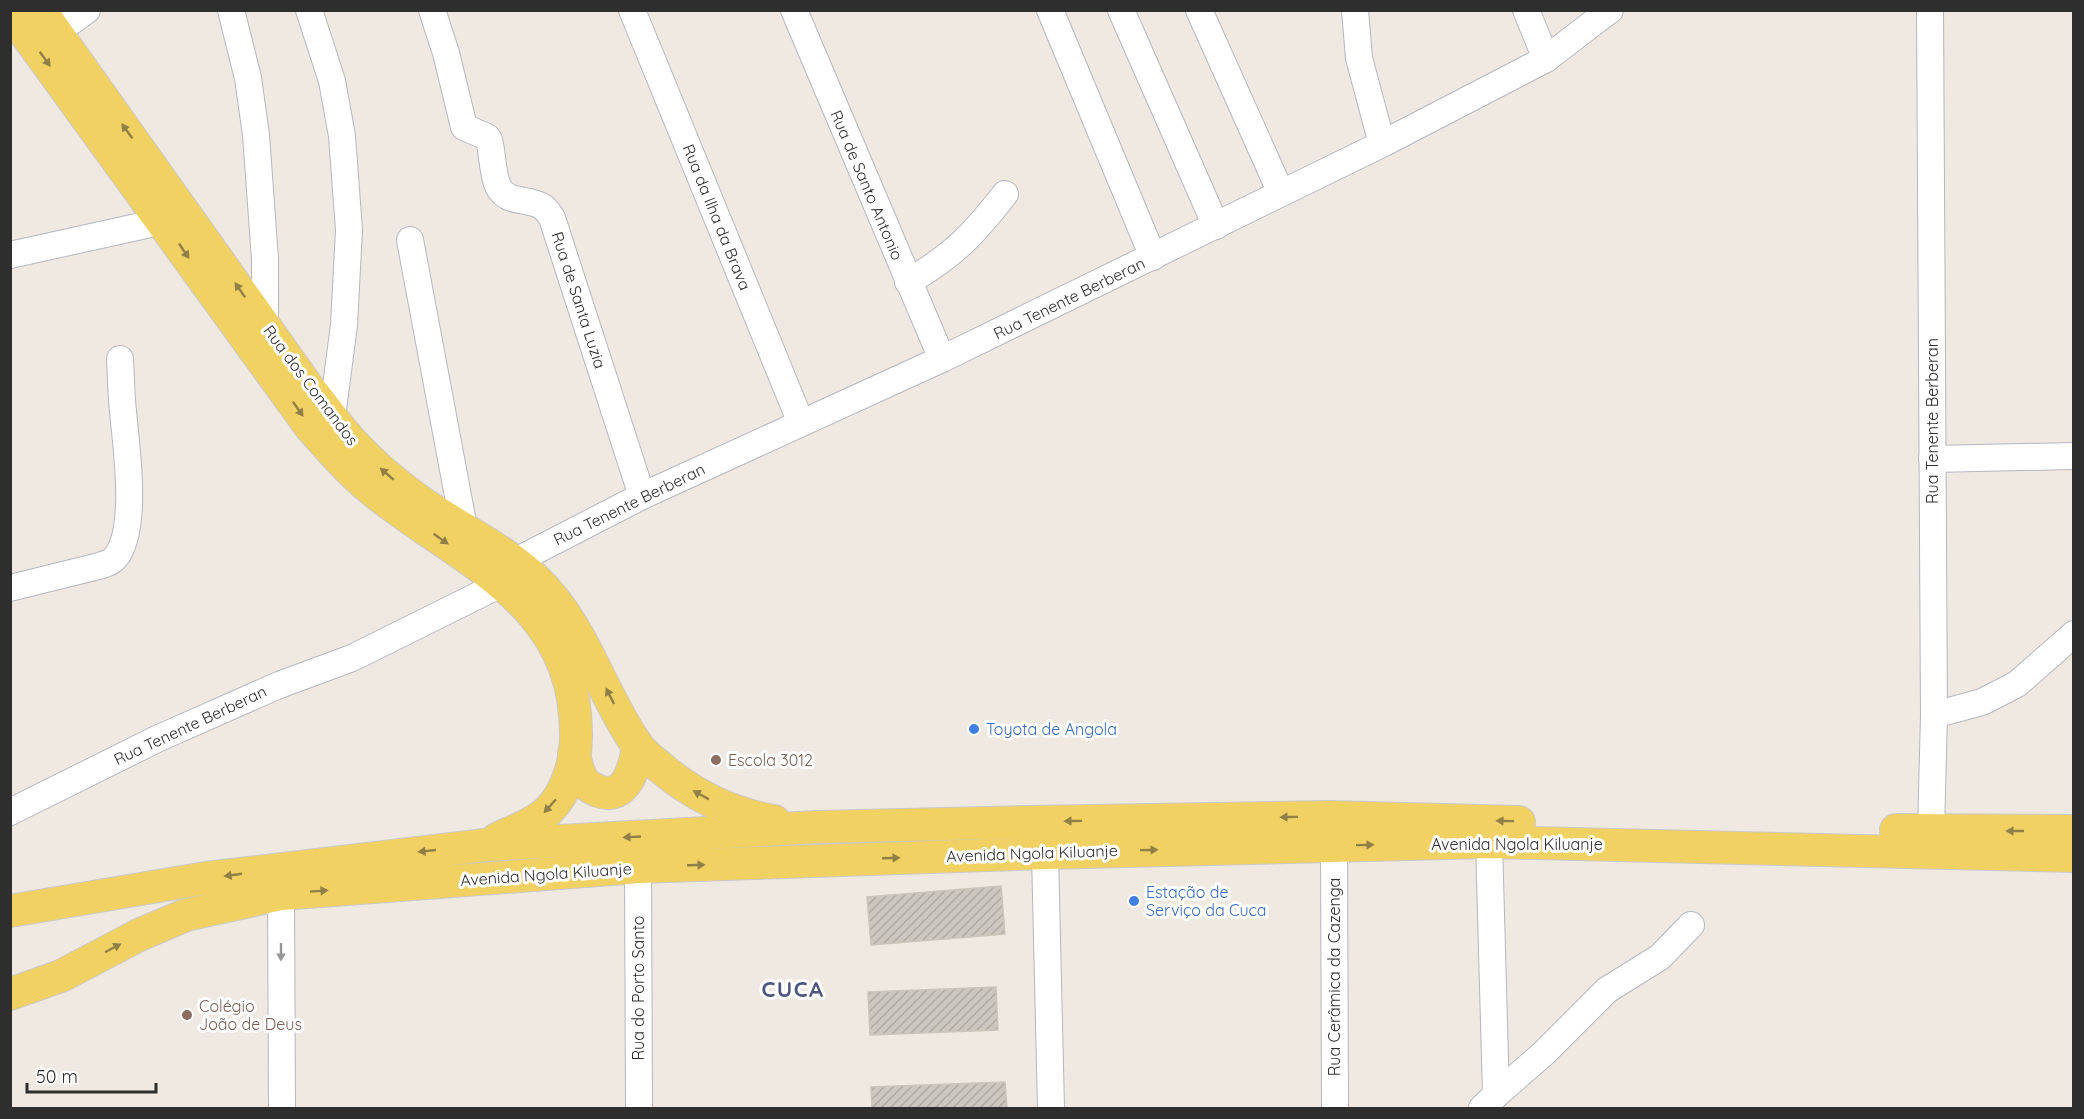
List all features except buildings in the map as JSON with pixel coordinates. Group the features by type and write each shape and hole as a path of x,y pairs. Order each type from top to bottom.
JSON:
{"main road":[{"name":"Rua dos Comandos","path":"26,16 164,221 309,425 342,463 373,490 509,573 536,580 569,622 585,648 638,747"},
{"name":"Rua dos Comandos","path":"26,16 265,326 345,434 387,475 419,501 464,528 509,573 529,609 561,655 570,681 576,710 574,754"},
{"path":"574,754 580,776 587,785 604,793 614,792 626,785 632,775 638,747"},
{"path":"638,747 673,778 715,803 755,818 817,827"},
{"path":"485,845 530,823 548,811 566,784 574,754"},
{"name":"Avenida Ngola Kiluanje","path":"10,911 217,877 485,845 817,827 1329,817 1931,831 2073,831"},
{"name":"Avenida Ngola Kiluanje","path":"10,994 61,975 140,935 186,915 281,894 638,867 1045,853 1489,842 2073,856"},
{"path":"10,924 41,906"},
{"path":"10,967 29,975 61,975"}],"street":[{"path":"26,16 87,10"},
{"path":"309,10 332,81 342,136 350,230 344,325 332,417"},
{"name":"Rua de Santa Luzia","path":"432,10 446,53 464,127 489,140 497,185 503,194 511,199 545,208 552,218 642,496"},
{"name":"Rua da Ilha da Brava","path":"632,10 801,423"},
{"name":"Rua de Santo Antonio","path":"794,10 942,359"},
{"path":"1050,10 1153,257"},
{"path":"1121,10 1216,226"},
{"path":"1199,10 1281,193"},
{"path":"1355,10 1359,58 1382,144"},
{"path":"1526,10 1546,59"},
{"name":"Rua Tenente Berberan","path":"10,812 159,738 279,685 352,658 509,573 642,496 942,359 1382,144 1546,59 1610,10"},
{"name":"Rua Tenente Berberan","path":"1930,10 1934,715 1931,831"},
{"path":"235,12 256,135 265,259 265,326"},
{"path":"908,282 956,250 979,228 1005,194"},
{"path":"10,255 164,221"},
{"path":"410,240 464,528"},
{"path":"10,588 110,563 116,557 128,520 129,486 120,359"},
{"path":"1932,459 2073,456"},
{"path":"1934,715 1982,702 2017,684 2073,634"},
{"path":"1489,842 1489,1102"},
{"name":"Rua Cerâmica da Cazenga","path":"1334,846 1335,1108"},
{"path":"1045,853 1051,1108"},
{"name":"Rua do Porto Santo","path":"638,867 639,1108"},
{"path":"281,894 282,1108"},
{"path":"1489,1102 1544,1053 1607,990 1660,957 1691,925"}],"place":[{"name":"Toyota de Angola","path":"974,729"},
{"name":"Escola 3012","path":"716,760"},
{"name":"Estação de Serviço da Cuca","path":"1134,901"},
{"name":"Colégio João de Deus","path":"187,1015"}],"district":[{"name":"CUCA","path":"793,989"}]}
